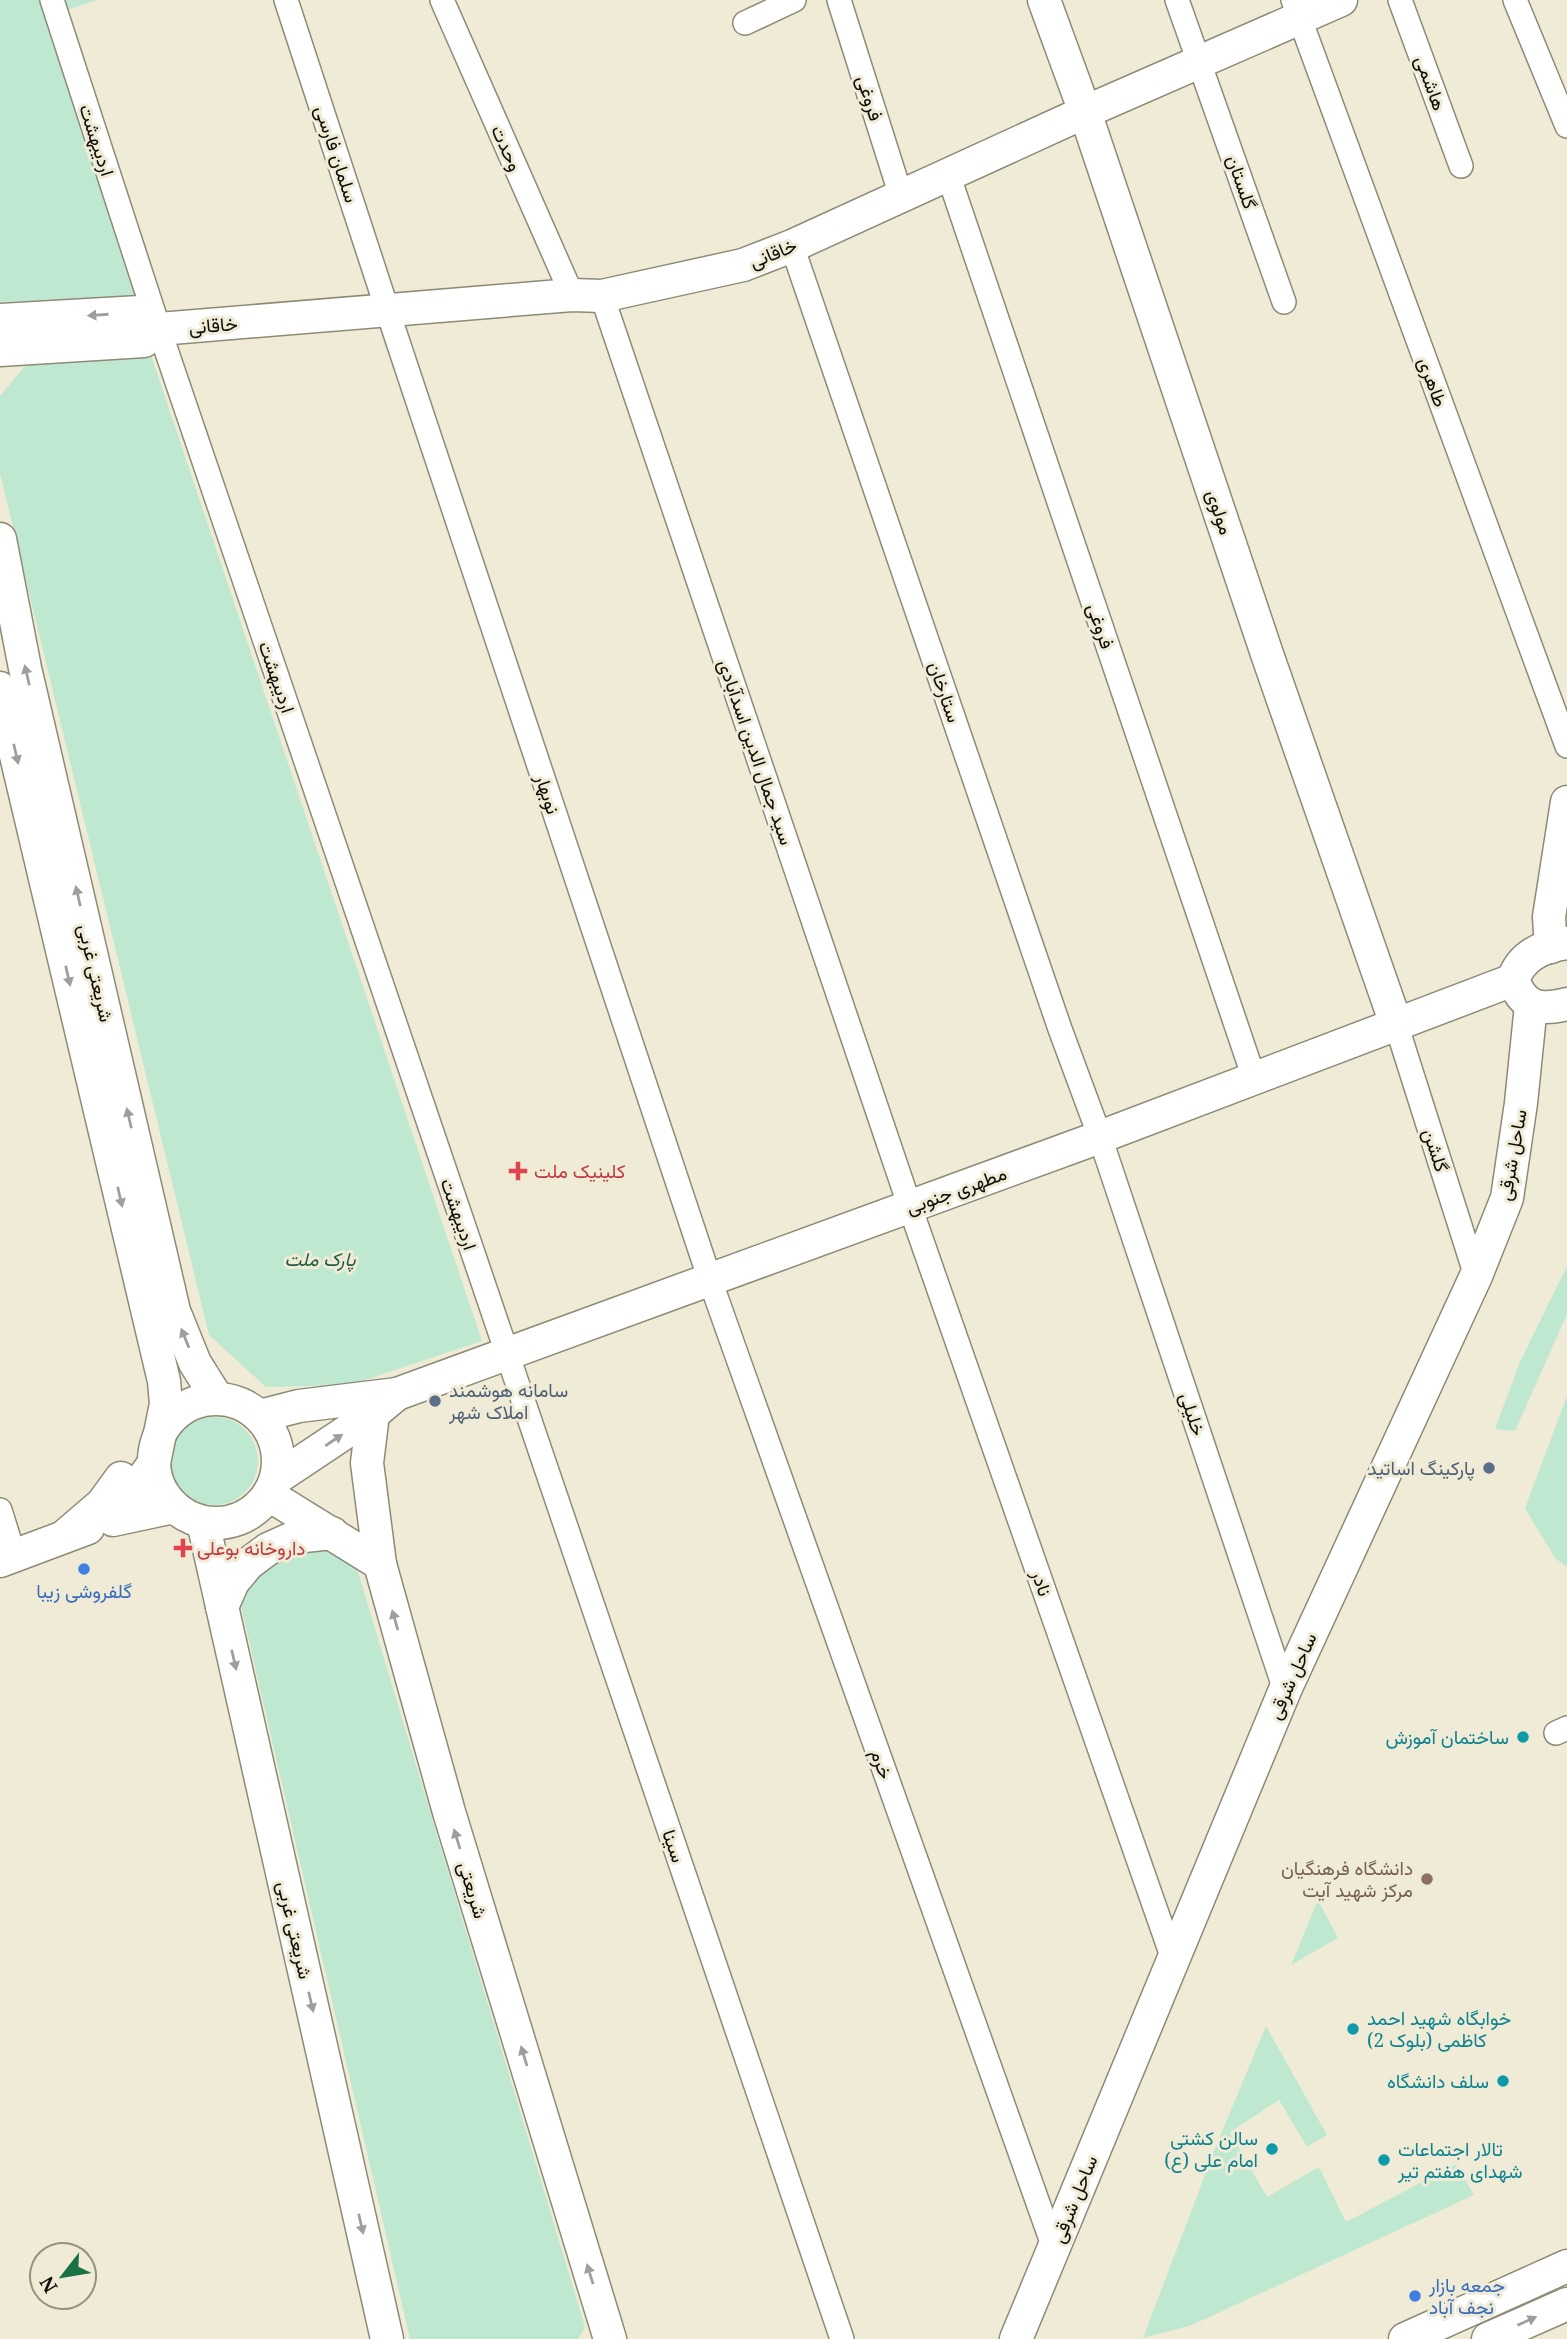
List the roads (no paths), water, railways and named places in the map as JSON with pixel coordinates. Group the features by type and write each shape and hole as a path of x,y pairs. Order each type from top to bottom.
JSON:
{"street":[{"name":"اردیبهشت","path":"52,0 159,330 506,1353"},
{"name":"سلمان فارسی","path":"286,0 387,309"},
{"name":"وحدت","path":"442,0 587,296"},
{"path":"745,23 794,0"},
{"name":"فروغی","path":"839,0 901,196"},
{"name":"مولوی","path":"1044,0 1085,112 1267,654 1395,1024"},
{"name":"گلستان","path":"1177,0 1284,302"},
{"name":"خاقانی","path":"159,330 387,309 587,296 743,265 792,246 1200,61 1296,9 1341,0"},
{"name":"هاشمی","path":"1400,0 1461,166"},
{"path":"1515,0 1567,126"},
{"name":"طاهری","path":"1296,9 1567,746"},
{"name":"فروغی","path":"948,174 1254,1078"},
{"name":"ستارخان","path":"792,246 1060,1029 1100,1137"},
{"name":"سید جمال الدین اسدآبادی","path":"587,296 910,1207"},
{"name":"نوبهار","path":"387,309 710,1280"},
{"path":"6,336 140,312 159,330"},
{"name":"شریعتی غربی","path":"0,539 25,668 174,1311 195,1363 218,1398"},
{"name":"شریعتی غربی","path":"0,688 164,1381 166,1404 157,1448"},
{"path":"1567,802 1549,917 1559,945 1533,953 1525,959 1517,967 1513,980 1518,993 1531,1005 1554,1008 1567,1004"},
{"name":"مطهری جنوبی","path":"397,1394 1100,1137 1513,980"},
{"name":"ساحل شرقی","path":"1016,2339 1285,1690 1476,1276 1507,1198 1521,1103 1531,1005"},
{"name":"گلشن","path":"1395,1024 1476,1276"},
{"name":"خلیلی","path":"1100,1137 1285,1690"},
{"name":"نادر","path":"910,1207 1173,1959"},
{"name":"خرم","path":"710,1280 1054,2248"},
{"name":"سینا","path":"506,1353 842,2339"},
{"path":"67,1534 102,1504 135,1456 164,1381"},
{"path":"260,1416 299,1406 397,1394"},
{"path":"157,1448 156,1479 163,1494 174,1507 187,1517 222,1524 240,1519 257,1509 273,1486 397,1394"},
{"path":"113,1520 157,1448 170,1419 183,1407 200,1400 233,1400 260,1416 270,1428 279,1459 273,1486"},
{"name":"شریعتی","path":"373,1414 367,1463 380,1564 449,1812 607,2335"},
{"path":"273,1486 332,1533 380,1564"},
{"path":"0,1510 7,1558 67,1534 113,1520 174,1507"},
{"name":"شریعتی غربی","path":"203,1522 387,2339"},
{"path":"222,1607 233,1582 248,1564 268,1549 295,1537 332,1533"},
{"path":"1405,2339 1567,2266"},
{"path":"1488,2339 1567,2304"}],"place":[{"name":"کلینیک ملت","path":"518,1171"},
{"name":"سامانه هوشمند املاک شهر","path":"435,1401"},
{"name":"پارکینگ اساتید","path":"1489,1468"},
{"name":"داروخانه بوعلی","path":"183,1548"},
{"name":"گلفروشی زیبا","path":"84,1569"},
{"name":"ساختمان آموزش","path":"1523,1737"},
{"name":"دانشگاه فرهنگیان مرکز شهید آیت","path":"1427,1879"},
{"name":"خوابگاه شهید احمد کاظمی (بلوک 2)","path":"1353,2029"},
{"name":"سلف دانشگاه","path":"1503,2081"},
{"name":"سالن کشتی امام علی (ع)","path":"1272,2149"},
{"name":"تالار اجتماعات شهدای هفتم تیر","path":"1384,2160"},
{"name":"جمعه بازار نجف آباد","path":"1415,2296"}],"park label":[{"name":"پارک ملت","path":"320,1259"}]}
